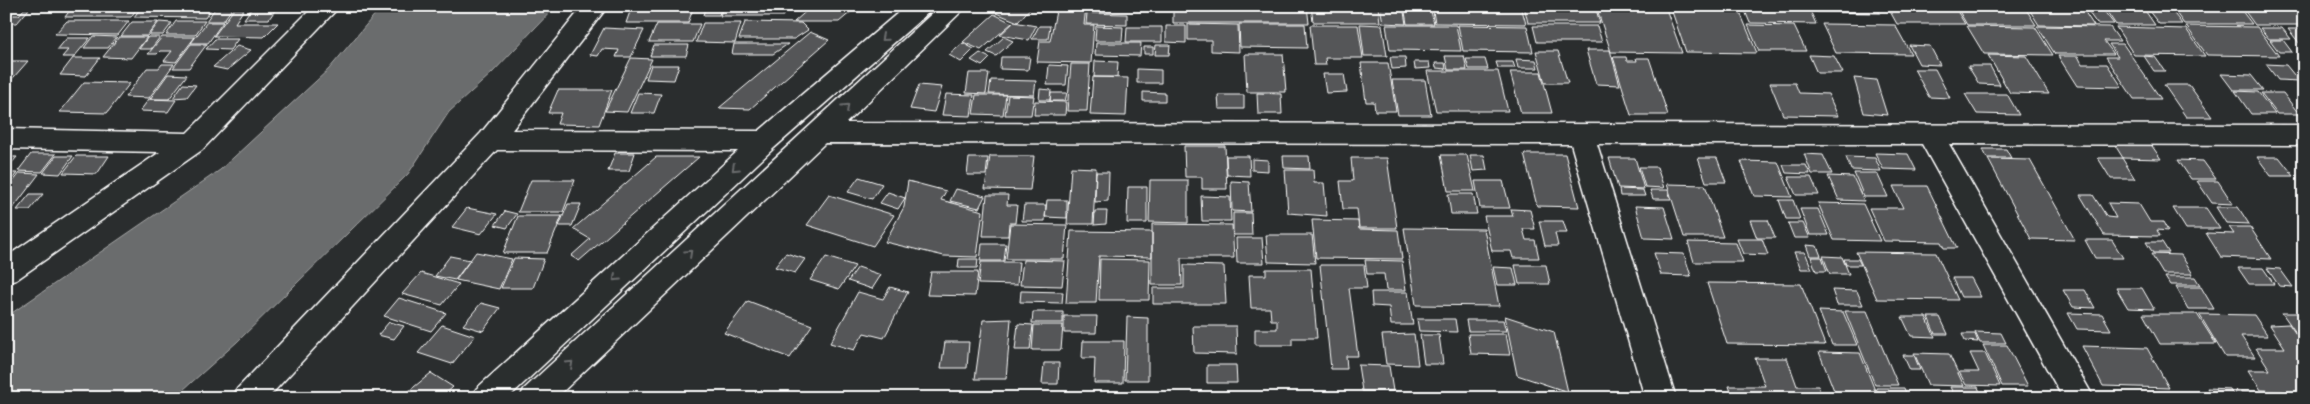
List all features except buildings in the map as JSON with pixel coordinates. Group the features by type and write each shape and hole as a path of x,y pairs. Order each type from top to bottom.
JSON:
{"street":[{"path":"6,272 193,143 328,6"},
{"path":"248,398 490,140 596,6"},
{"path":"487,398 765,140 921,6"},
{"path":"535,398 955,6"},
{"path":"818,133 2304,135"},
{"path":"1581,133 1661,398"},
{"path":"1930,135 2079,398"},
{"path":"6,139 193,143"},
{"path":"490,140 765,140"}],"shaded area":[{"path":"382,6 556,6 492,73 449,112 408,174 237,342 174,398 6,398 6,317 220,170 329,69"}]}
